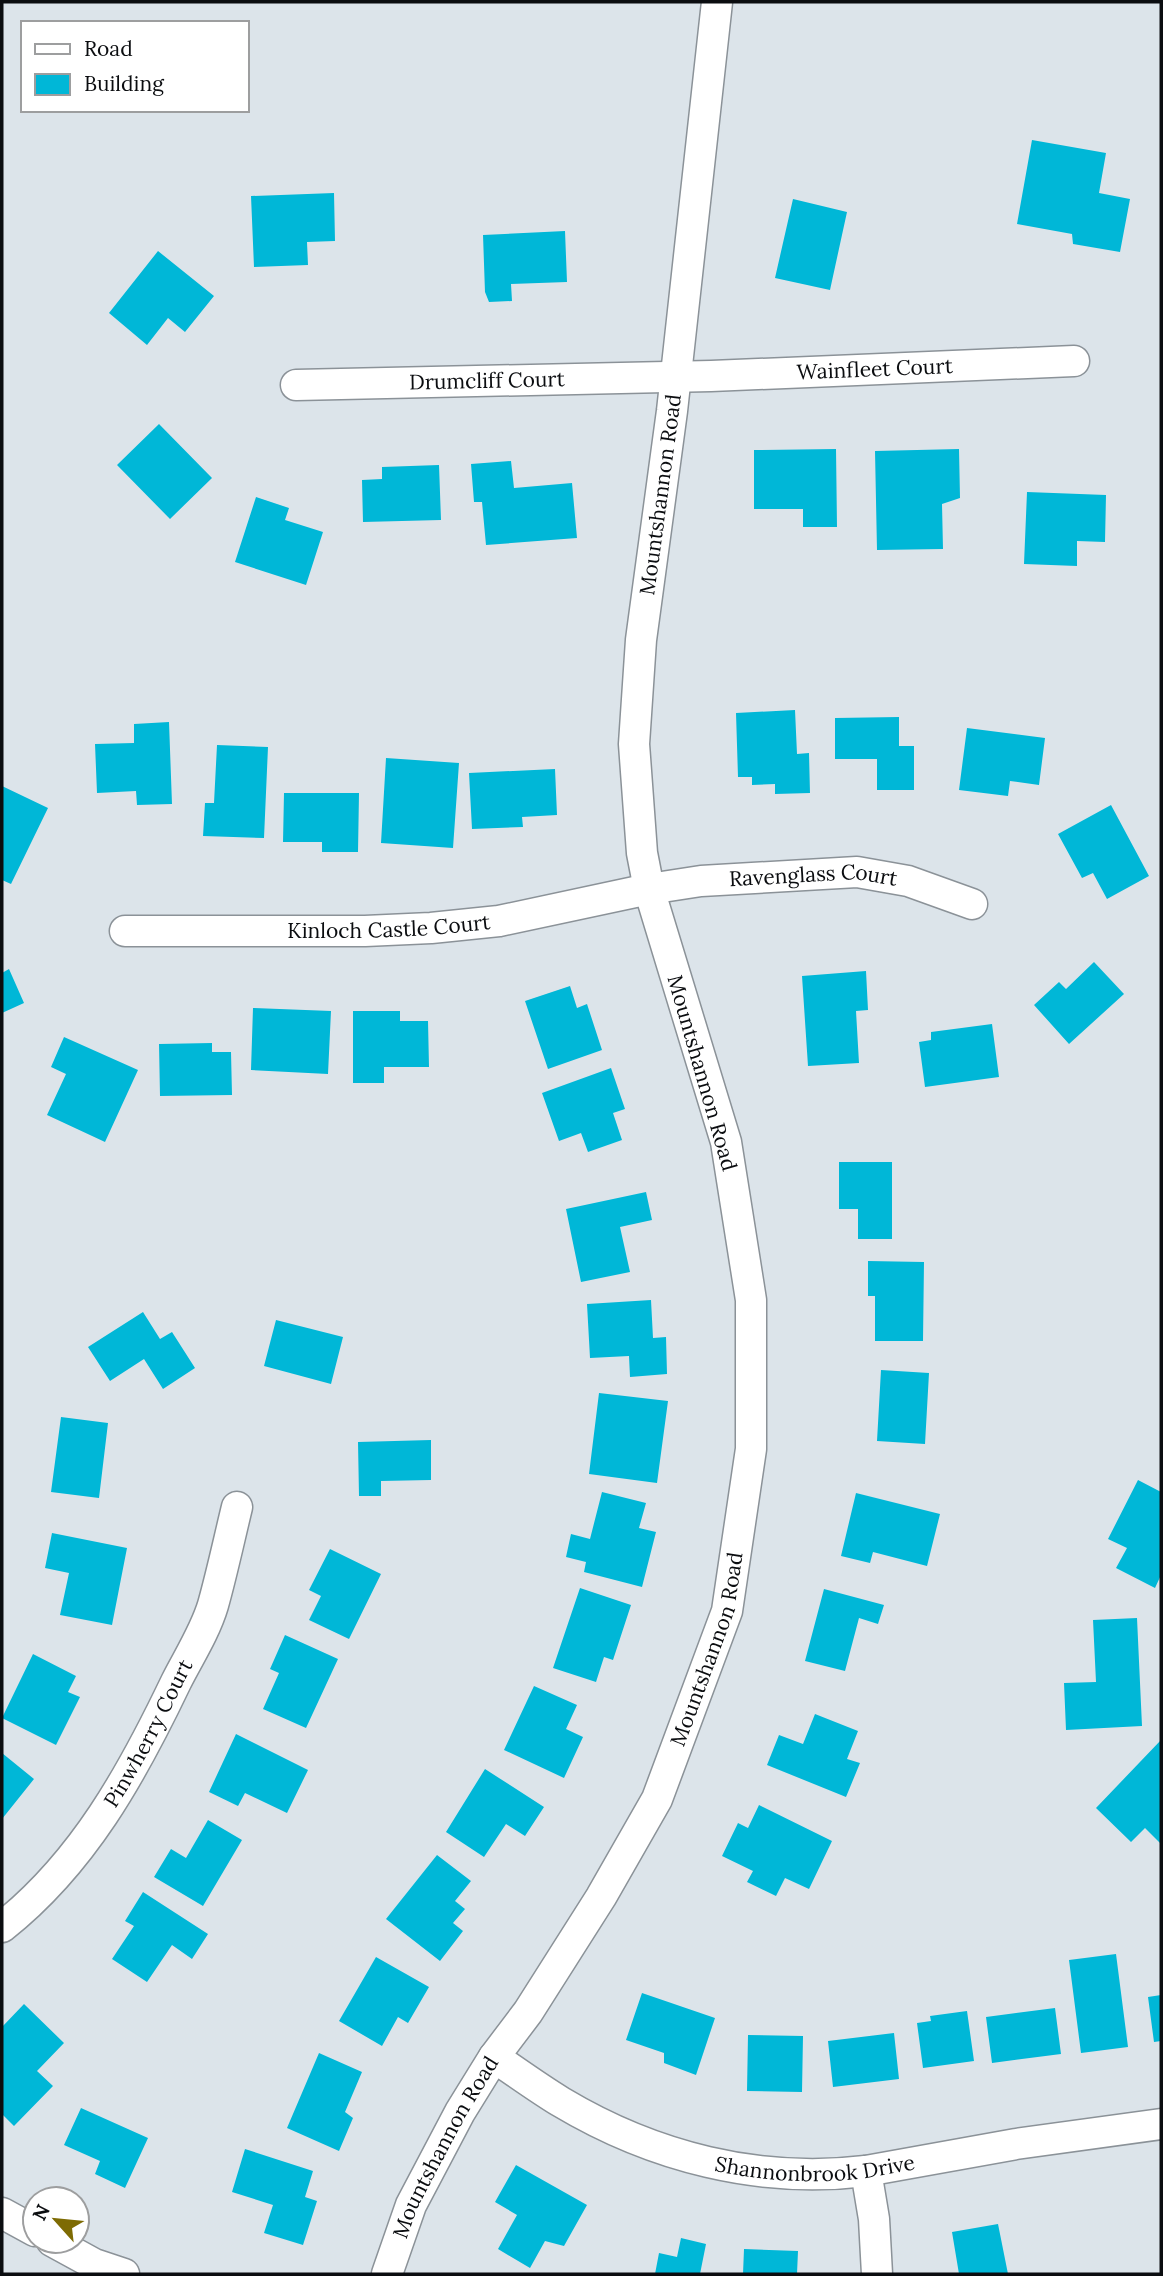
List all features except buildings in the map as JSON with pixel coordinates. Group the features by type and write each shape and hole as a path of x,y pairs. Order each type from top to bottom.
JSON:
{"street":[{"name":"Mountshannon Road","path":"387,2274 411,2205 460,2112 587,1920 657,1799 727,1611 751,1449 751,1300 726,1142 649,889 642,853 634,744 641,640 676,377 717,2"},
{"name":"Wainfleet Court","path":"676,377 1074,361"},
{"name":"Drumcliff Court","path":"296,385 676,377"},
{"name":"Ravenglass Court","path":"649,889 701,881 857,872 908,881 972,904"},
{"name":"Kinloch Castle Court","path":"125,931 365,931 431,928 499,921 649,889"},
{"name":"Pinwherry Court","path":"2,1927 30,1905 76,1854 116,1799 212,1608 237,1507"},
{"name":"Shannonbrook Drive","path":"494,2057 560,2101 610,2128 663,2151 718,2165 776,2174 844,2174 1016,2144 1161,2124"},
{"path":"866,2171 874,2219 877,2274"},
{"path":"2,2213 21,2223"},
{"path":"78,2255 94,2264 124,2274"}]}
